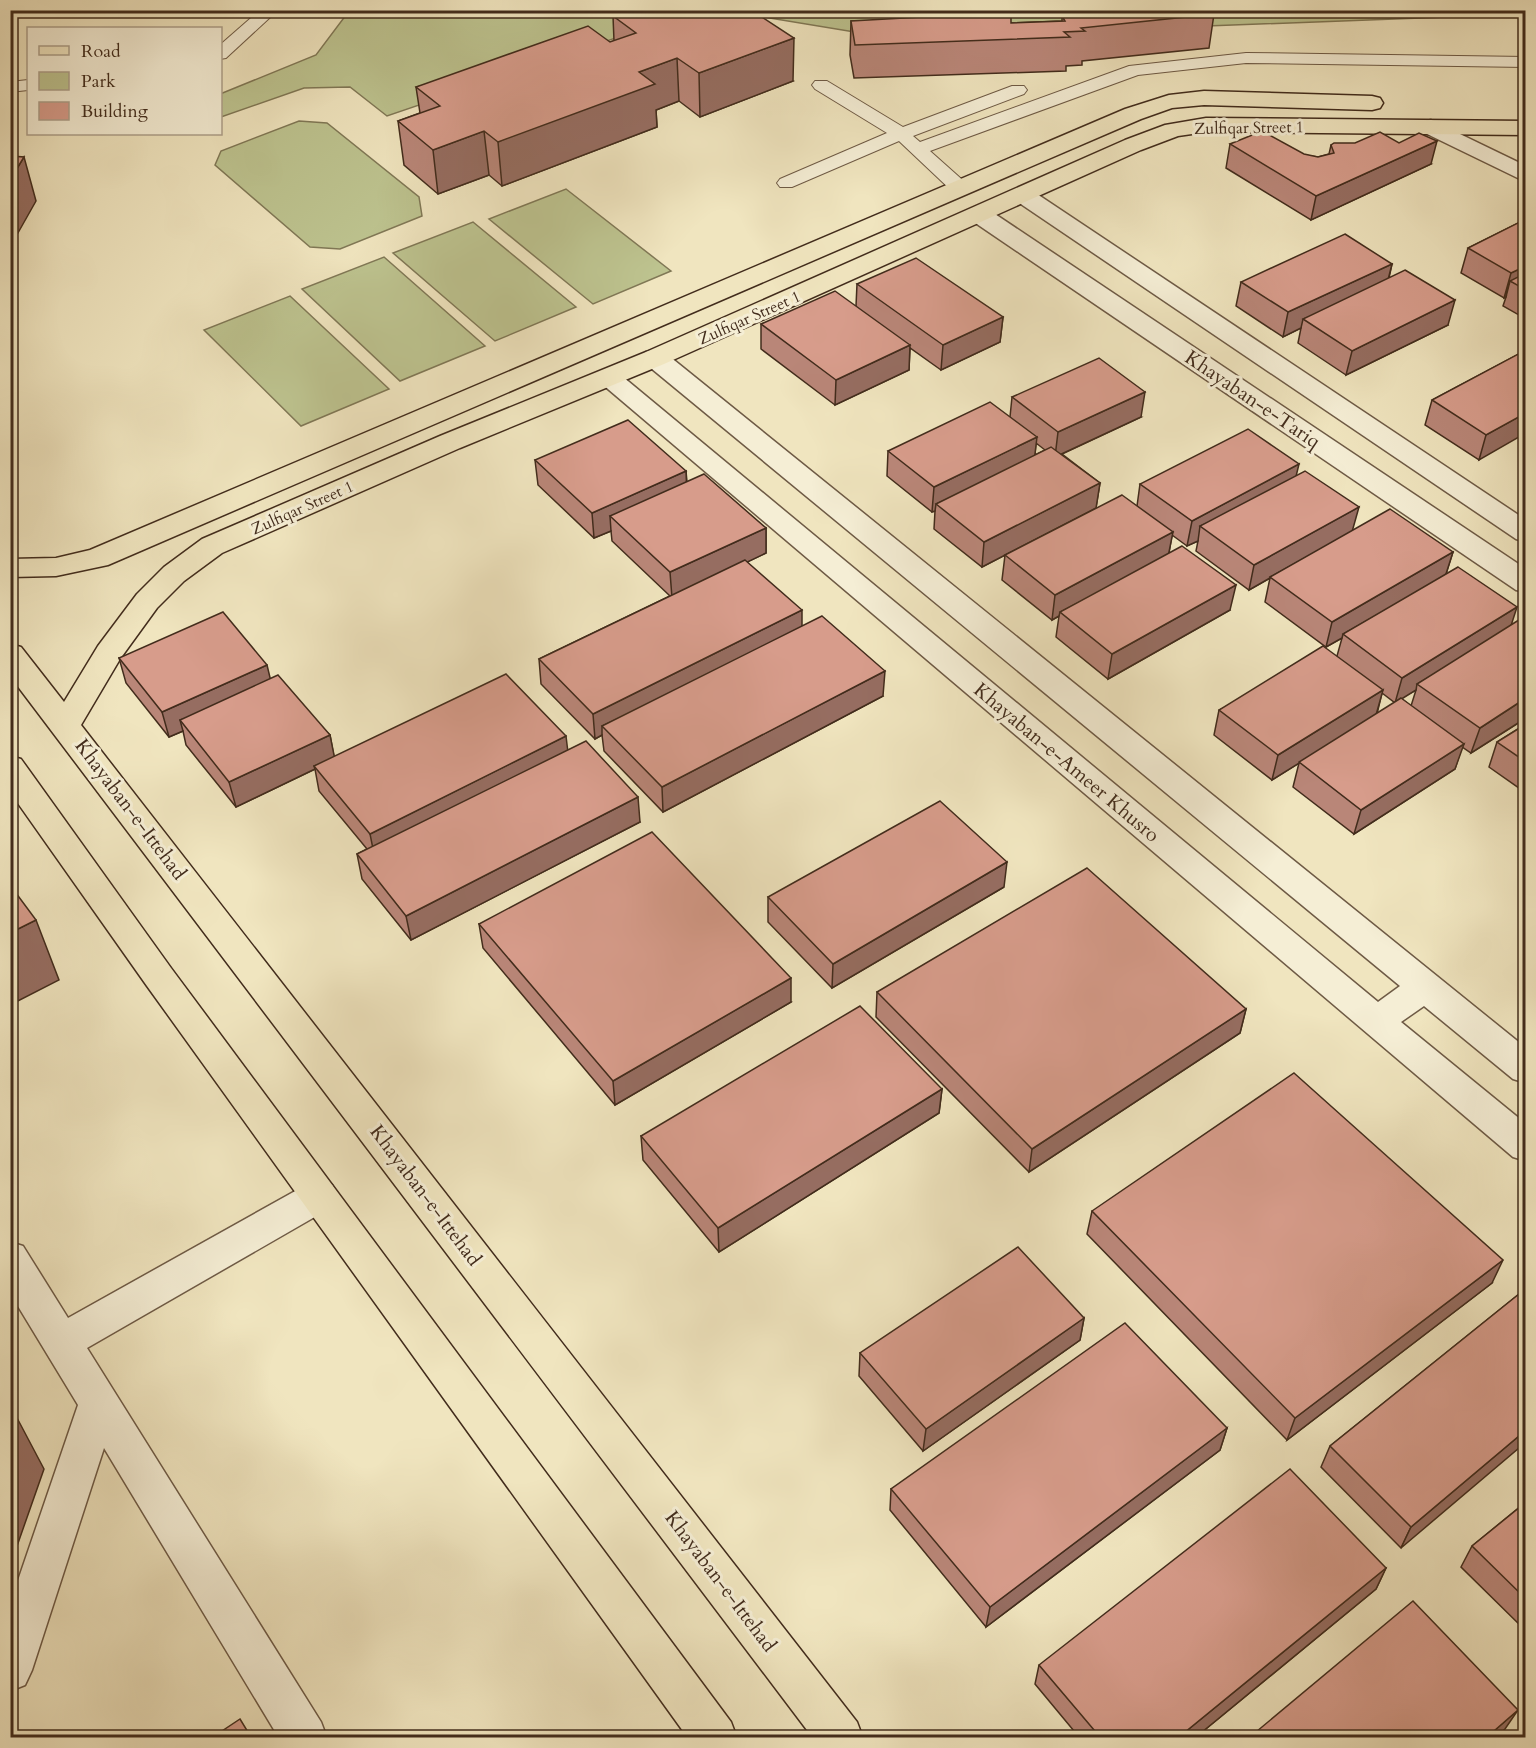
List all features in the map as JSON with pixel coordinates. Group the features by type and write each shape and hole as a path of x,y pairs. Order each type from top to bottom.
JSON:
{"main road":[{"name":"Zulfiqar Street 1","path":"10,568 56,567 98,558 423,417 877,225 1080,135 1169,102 1204,98 1526,106"},
{"name":"Zulfiqar Street 1","path":"66,724 86,688 126,627 154,594 198,555 212,546 450,442 655,358 1173,130 1239,124 1526,128"},
{"path":"423,417 450,442"},
{"name":"Khayaban-e-Ittehad","path":"10,654 66,724 840,1737"},
{"path":"10,767 165,986 715,1737"}],"street":[{"path":"1431,127 1526,175"},
{"name":"Khayaban-e-Tariq","path":"1023,195 1526,533"},
{"name":"Khayaban-e-Tariq","path":"980,215 1526,583"},
{"path":"655,358 1526,1068"},
{"name":"Khayaban-e-Ameer Khusro","path":"608,378 1526,1146"},
{"path":"1376,1021 1425,987"},
{"path":"61,1342 319,1196"},
{"path":"10,1258 305,1737"},
{"path":"10,1670 98,1404"}],"lane":[{"path":"222,52 270,10"},
{"path":"918,149 1014,116 1135,70 1246,58 1526,63"},
{"path":"10,87 27,85"},
{"path":"821,85 901,134 960,188"},
{"path":"786,183 901,134 1018,90"}],"green space":[{"path":"1525,10 1526,14 891,38 738,11"},
{"path":"349,11 687,11 686,14 387,116 350,87 304,88 222,117 222,93 316,55"},
{"path":"299,121 327,123 419,197 422,216 340,249 310,247 215,165 221,151"},
{"path":"566,189 671,271 593,304 489,219"},
{"path":"473,222 576,307 495,341 393,253"},
{"path":"384,257 485,346 400,381 302,289"},
{"path":"290,296 389,389 301,426 204,330"}],"building":[{"path":"629,10 751,10 794,38 699,73 677,58 639,72 655,84 498,142 484,131 433,150 398,121 440,106 416,87 588,26 610,42 636,33 613,16"},
{"path":"1075,10 1212,10 1214,14 1081,28 1085,31 1064,32 1070,37 855,45 851,21 1011,12 1011,23 1065,21 1062,16 1075,16"},
{"path":"1262,131 1304,154 1318,157 1334,153 1331,145 1334,143 1355,143 1380,132 1399,143 1419,133 1437,141 1316,196 1230,144"},
{"path":"10,156 24,157 10,180"},
{"path":"1526,219 1526,266 1511,273 1468,248"},
{"path":"1345,234 1392,264 1288,312 1241,282"},
{"path":"916,258 1003,317 943,345 857,284"},
{"path":"1405,270 1455,300 1352,351 1303,319"},
{"path":"1526,273 1526,290 1510,281"},
{"path":"835,291 910,345 836,380 761,324"},
{"path":"1526,350 1526,413 1486,435 1432,400"},
{"path":"1099,358 1145,392 1058,432 1012,397"},
{"path":"990,402 1037,437 934,487 888,451"},
{"path":"628,420 686,471 592,513 535,460"},
{"path":"1248,429 1299,464 1192,521 1140,484"},
{"path":"1051,447 1100,483 984,542 936,504"},
{"path":"1305,471 1359,507 1254,565 1200,526"},
{"path":"704,474 766,528 670,572 610,516"},
{"path":"1122,495 1173,532 1055,595 1005,555"},
{"path":"1390,509 1453,552 1332,622 1270,577"},
{"path":"1182,546 1236,585 1112,654 1060,612"},
{"path":"745,560 802,610 593,714 539,659"},
{"path":"1458,567 1517,607 1402,678 1343,634"},
{"path":"223,612 267,665 162,712 119,658"},
{"path":"822,616 885,671 662,787 602,726"},
{"path":"1522,618 1526,621 1526,698 1480,728 1417,684"},
{"path":"1323,646 1383,690 1278,755 1219,710"},
{"path":"506,674 566,736 370,834 314,766"},
{"path":"278,675 330,735 229,782 180,720"},
{"path":"1401,698 1464,744 1361,810 1299,762"},
{"path":"1526,724 1526,762 1497,742"},
{"path":"586,741 638,797 406,916 357,854"},
{"path":"940,801 1007,862 833,964 768,897"},
{"path":"652,832 791,978 613,1081 479,924"},
{"path":"1087,868 1246,1009 1032,1149 877,992"},
{"path":"10,885 36,920 10,933"},
{"path":"860,1006 942,1089 718,1228 641,1136"},
{"path":"1294,1073 1503,1260 1295,1418 1092,1211"},
{"path":"1018,1247 1084,1318 926,1429 860,1353"},
{"path":"1524,1290 1526,1292 1526,1430 1411,1527 1330,1446"},
{"path":"1125,1323 1227,1428 990,1607 891,1489"},
{"path":"10,1416 16,1416 10,1432"},
{"path":"1290,1469 1386,1568 1179,1737 1100,1737 1039,1665"},
{"path":"1526,1502 1526,1599 1472,1546"},
{"path":"1413,1601 1518,1710 1487,1737 1250,1737"},
{"path":"240,1719 251,1737 213,1737"}]}
